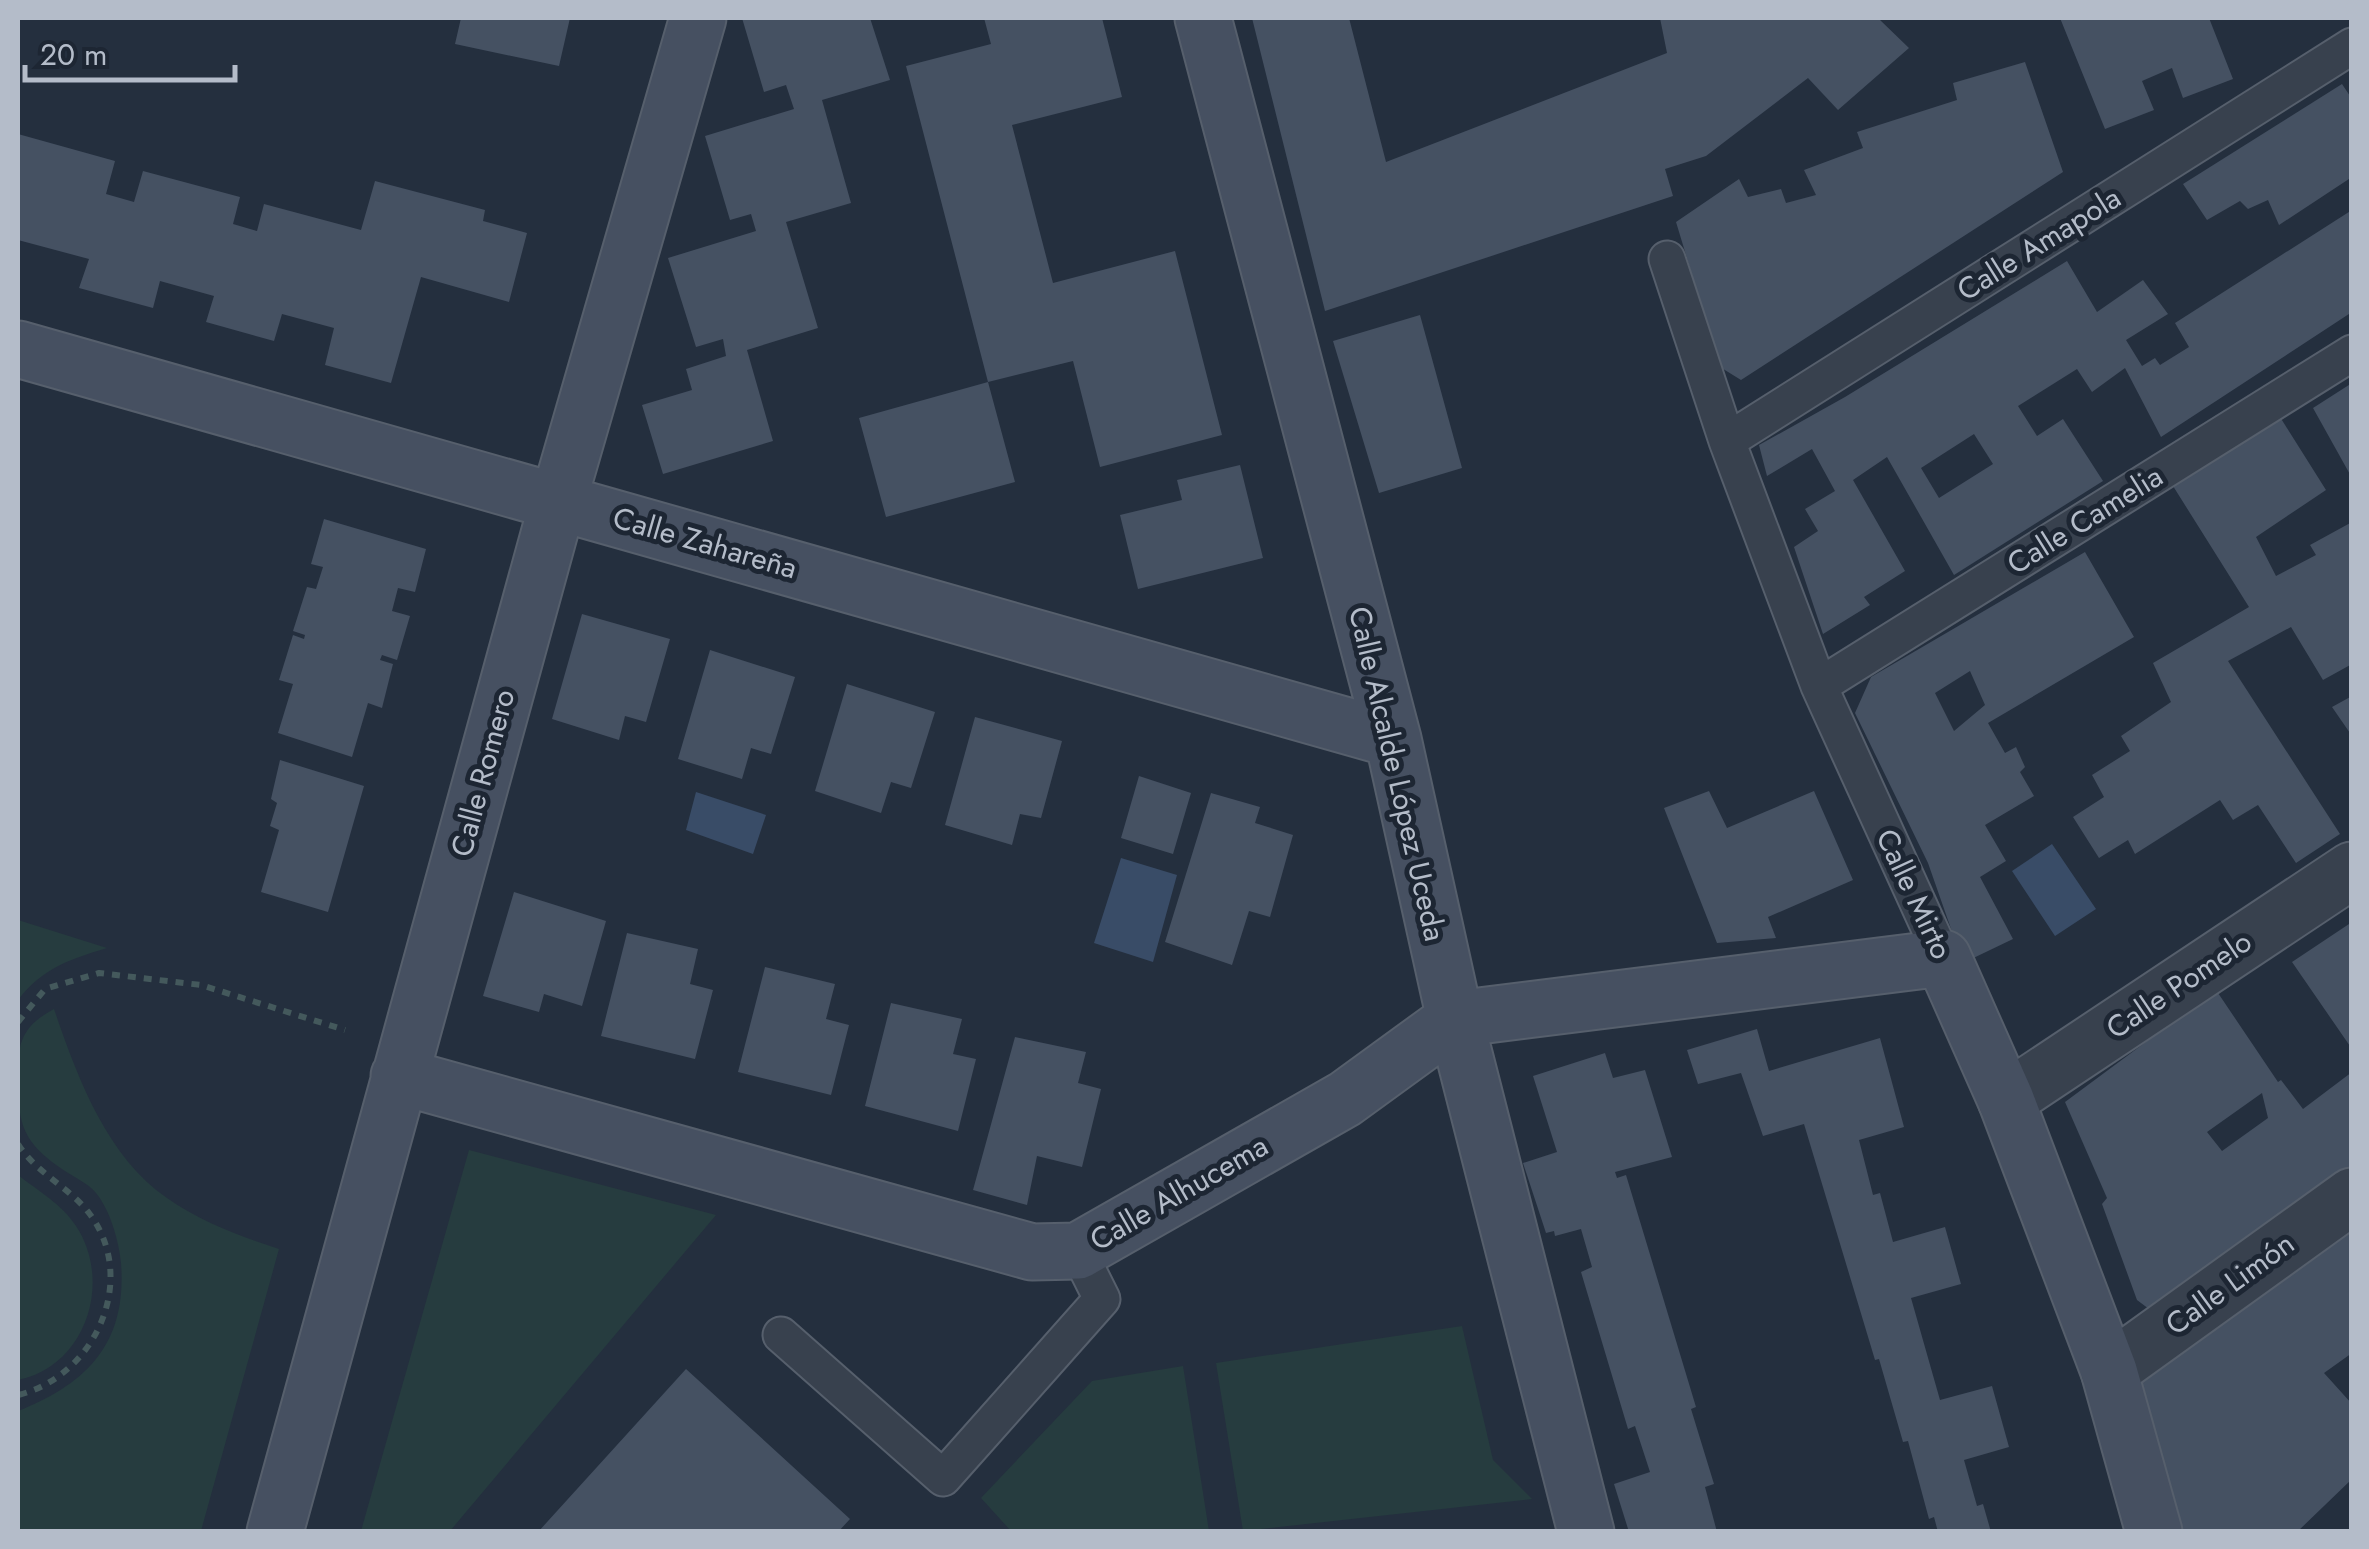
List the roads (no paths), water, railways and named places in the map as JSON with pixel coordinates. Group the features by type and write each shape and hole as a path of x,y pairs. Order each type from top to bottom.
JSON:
{"street":[{"name":"Calle Romero","path":"275,1532 558,502 698,18"},
{"name":"Calle Alcalde López Uceda","path":"1203,18 1393,739 1455,1019 1586,1532"},
{"name":"Calle Zahareña","path":"18,349 1393,739"},
{"name":"Calle Pomelo","path":"2006,1100 2352,870"},
{"name":"Calle Alhucema","path":"399,1076 1032,1252 1078,1251 1344,1100 1455,1019 1943,958"},
{"name":"Calle Mirto","path":"1943,958 2006,1100 2109,1372 2154,1532"},
{"name":"Calle Limón","path":"2109,1372 2352,1196"}],"lane":[{"name":"Calle Amapola","path":"1727,441 2352,46"},
{"name":"Calle Mirto","path":"1667,259 1727,441 1819,686 1943,958"},
{"name":"Calle Camelia","path":"1819,686 2352,353"},
{"path":"781,1335 943,1478 1102,1298 1078,1251"}],"water":[{"path":"696,792 766,815 753,854 686,830"},
{"path":"2052,844 2096,909 2055,936 2012,871"},
{"path":"1121,858 1177,875 1153,962 1094,943"}]}
